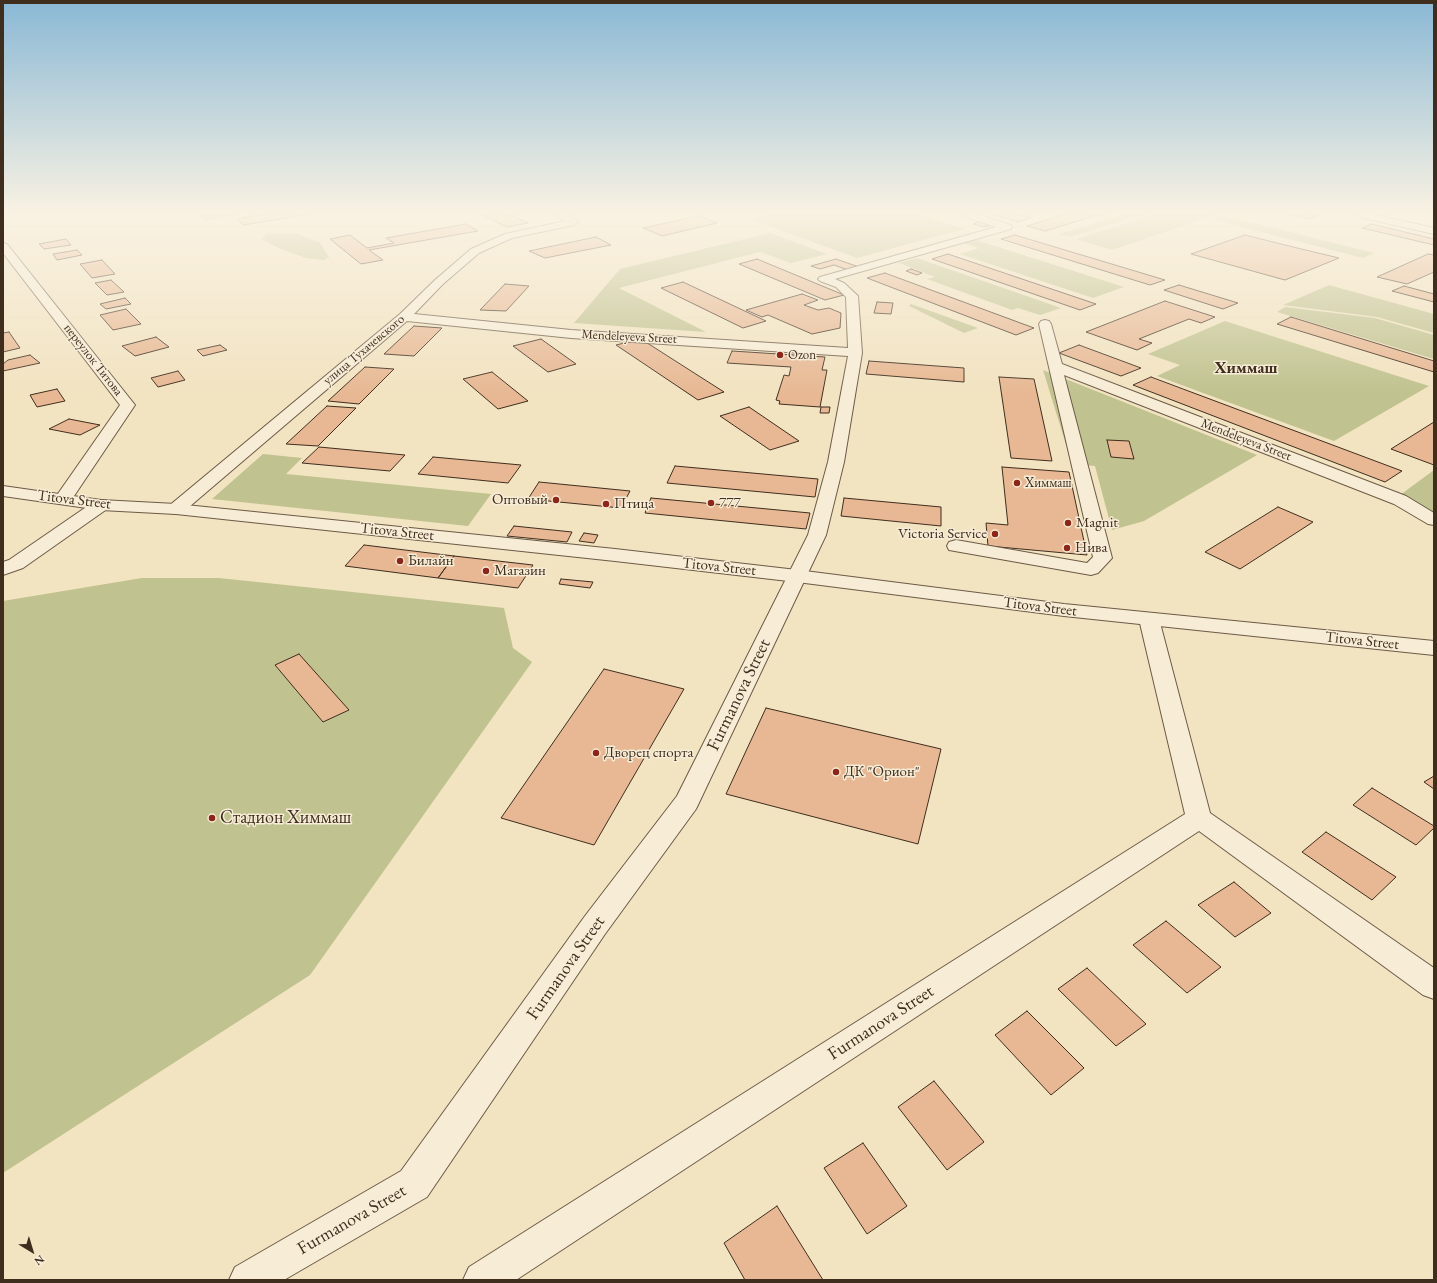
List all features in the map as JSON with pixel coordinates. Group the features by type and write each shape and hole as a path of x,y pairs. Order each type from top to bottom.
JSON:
{"street":[{"name":"переулок Титова","path":"25,274 128,405 64,498"},
{"name":"улица Тухачевского","path":"176,509 404,317 448,274"},
{"name":"Furmanova Street","path":"248,1280 414,1184 591,932 686,802 817,535 836,462 855,353 852,296 840,285 824,279 842,274"},
{"name":"Mendeleyeva Street","path":"404,317 572,334 855,353"},
{"path":"956,546 1091,569 1103,558 1045,324"},
{"name":"Mendeleyeva Street","path":"1055,366 1400,500 1434,520"},
{"name":"Titova Street","path":"3,491 101,504 176,509 797,576 1064,610 1434,648"},
{"path":"3,569 16,564 101,504"},
{"path":"1149,619 1199,818 1434,985"},
{"name":"Furmanova Street","path":"482,1280 1199,818"}],"green space":[{"path":"616,274 674,274 619,288 706,332 574,323"},
{"path":"927,274 963,274 1061,308 1040,315 1018,308 1012,310 927,279 935,277"},
{"path":"1020,274 1083,274 1124,287 1093,298"},
{"path":"1329,285 1434,314 1434,333 1377,317 1283,305"},
{"path":"911,304 978,328 964,333 909,306"},
{"path":"1285,307 1375,318 1434,335 1434,359 1277,312"},
{"path":"1225,321 1429,386 1334,441 1157,376 1180,365 1148,354"},
{"path":"1043,370 1257,455 1144,521 1112,530 1095,466 1072,464"},
{"path":"263,454 302,458 286,474 491,494 468,526 212,499"},
{"path":"1434,470 1434,521 1396,498"},
{"name":"Стадион Химмаш","path":"142,578 219,578 504,608 513,648 532,662 310,975 3,1173 3,601"}],"building":[{"path":"88,274 115,274 92,278"},
{"path":"763,274 793,274 844,295 825,300"},
{"path":"887,274 1034,328 1016,335 867,278"},
{"path":"975,274 1007,274 1096,304 1080,310"},
{"path":"1114,274 1145,274 1165,280 1150,285"},
{"path":"1263,274 1300,274 1285,280"},
{"path":"1384,274 1430,274 1407,284 1377,277"},
{"path":"111,280 124,292 107,295 95,283"},
{"path":"683,282 766,321 743,328 661,288"},
{"path":"505,284 529,286 506,311 480,310"},
{"path":"1179,285 1238,303 1223,309 1164,290"},
{"path":"1404,286 1434,294 1434,302 1392,291"},
{"path":"802,294 818,300 804,305 818,310 829,308 841,313 840,328 812,334 768,315 762,317 746,310"},
{"path":"125,298 131,304 106,309 100,304"},
{"path":"1165,301 1215,317 1201,323 1189,319 1139,339 1152,343 1137,350 1086,332"},
{"path":"877,302 893,303 891,314 874,313"},
{"path":"126,309 141,324 113,330 100,315"},
{"path":"1291,317 1434,361 1434,372 1277,324"},
{"path":"414,326 442,328 414,356 384,354"},
{"path":"9,332 20,348 3,352 3,333"},
{"path":"156,337 169,347 135,356 122,346"},
{"path":"541,339 576,364 548,372 513,346"},
{"path":"641,339 724,392 698,400 616,345"},
{"path":"220,345 227,350 203,356 197,350"},
{"path":"1079,345 1141,368 1121,376 1059,353"},
{"path":"732,351 825,357 822,370 827,370 820,407 779,404 780,401 776,400 784,375 789,376 791,367 727,363"},
{"path":"30,355 40,363 3,371 3,364 8,360"},
{"path":"869,361 964,368 964,382 866,374"},
{"path":"365,367 394,369 359,404 328,401"},
{"path":"178,371 185,380 158,387 151,378"},
{"path":"492,372 528,401 498,409 463,379"},
{"path":"999,377 1034,379 1052,461 1011,458"},
{"path":"1151,377 1402,471 1385,482 1133,385"},
{"path":"57,389 65,401 37,407 30,395"},
{"path":"327,406 356,408 318,446 286,444"},
{"path":"749,407 799,441 770,450 720,416"},
{"path":"821,407 830,407 829,413 820,413"},
{"path":"69,419 100,425 80,435 49,429"},
{"path":"1434,422 1434,465 1391,449"},
{"path":"1107,440 1129,441 1134,459 1111,457"},
{"path":"319,447 405,455 390,471 302,463"},
{"path":"433,457 521,465 508,483 418,474"},
{"path":"675,466 818,479 815,497 667,483"},
{"path":"1002,467 1069,472 1087,555 988,546 986,523 1008,525"},
{"path":"539,482 630,491 621,508 528,499"},
{"path":"651,498 810,513 806,529 645,513"},
{"path":"844,498 941,507 941,526 841,516"},
{"path":"1278,507 1313,522 1240,569 1205,552"},
{"path":"514,526 572,532 567,542 507,536"},
{"path":"584,533 598,535 594,543 579,541"},
{"name":"Билайн","path":"364,545 454,556 438,578 345,566"},
{"name":"Магазин","path":"454,556 533,565 518,588 438,578"},
{"path":"561,579 593,582 590,588 559,584"},
{"path":"299,654 349,710 323,722 275,665"},
{"name":"Дворец спорта","path":"604,669 684,689 594,845 501,818"},
{"name":"ДК \"Орион\"","path":"766,708 941,749 918,844 726,794"},
{"path":"1434,776 1434,789 1424,782"},
{"path":"1372,788 1434,826 1434,828 1416,845 1353,805"},
{"path":"1326,832 1396,877 1372,900 1302,852"},
{"path":"1234,882 1271,913 1235,937 1198,905"},
{"path":"1166,921 1221,967 1187,993 1133,945"},
{"path":"1087,968 1146,1024 1116,1046 1058,989"},
{"path":"1027,1011 1084,1068 1051,1095 995,1035"},
{"path":"934,1081 984,1142 947,1170 898,1107"},
{"path":"863,1143 907,1206 867,1234 824,1168"},
{"path":"777,1206 823,1280 745,1280 724,1243"}],"place":[{"name":"Ozon","path":"780,355"},
{"name":"Химмаш","path":"1017,483"},
{"name":"Оптовый","path":"556,500"},
{"name":"777","path":"711,503"},
{"name":"Птица","path":"606,504"},
{"name":"Magnit","path":"1068,523"},
{"name":"Victoria Service","path":"995,534"},
{"name":"Нива","path":"1067,548"},
{"name":"Билайн","path":"400,561"},
{"name":"Магазин","path":"486,571"},
{"name":"Дворец спорта","path":"596,753"},
{"name":"ДК \"Орион\"","path":"836,772"},
{"name":"Стадион Химмаш","path":"212,818"}],"district":[{"name":"Химмаш","path":"1246,369"}]}
